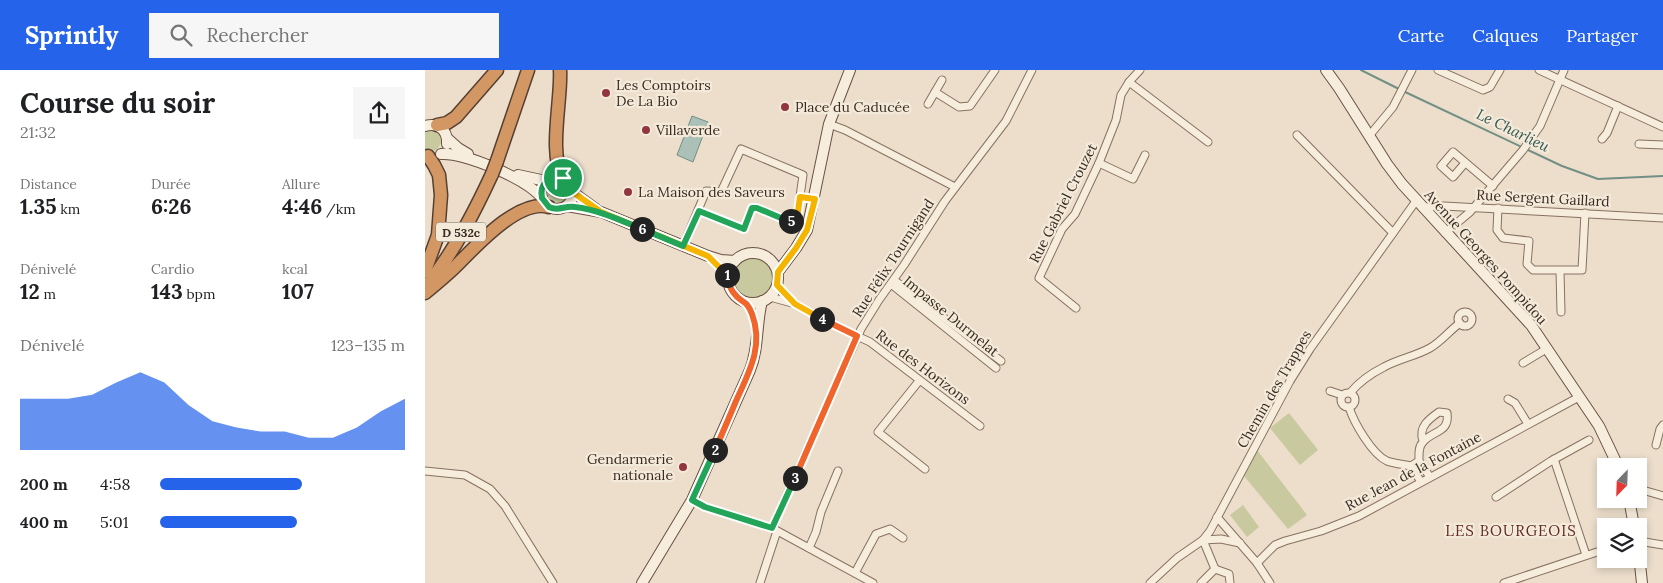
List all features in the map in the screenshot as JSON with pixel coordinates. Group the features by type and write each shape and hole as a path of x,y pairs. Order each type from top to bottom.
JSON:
{"highway":[{"path":"431,125 447,123 456,117 497,70"},
{"name":"D 532c","path":"425,287 454,246 492,174 528,70"},
{"path":"560,70 557,138 559,169 563,178"},
{"path":"425,271 438,234 441,195 439,175 431,155"},
{"path":"425,293 501,224 517,214 545,203"}],"street":[{"path":"642,583 692,500 753,362 757,346 757,332 766,299 777,285 778,272 807,230 815,199 829,124 850,70"},
{"path":"935,92 959,107 970,106 995,70"},
{"name":"Rue Félix Tournigand","path":"760,583 774,530 857,336 955,187 1006,121 1032,70"},
{"name":"Rue Gabriel Crouzet","path":"1076,308 1039,278 1061,229 1075,214 1099,163 1116,120 1121,96 1129,82 1141,70"},
{"name":"Avenue Georges Pompidou","path":"1326,70 1397,177 1445,233 1531,325 1599,426 1614,458"},
{"path":"1369,136 1393,107 1412,70"},
{"path":"1438,70 1483,90 1490,87 1500,70"},
{"path":"1539,70 1663,127"},
{"path":"1445,233 1466,216 1523,150 1540,126 1564,70"},
{"path":"928,104 942,80"},
{"path":"1129,82 1208,142"},
{"path":"1602,138 1607,133 1618,106"},
{"path":"829,124 845,130 955,187"},
{"path":"431,125 445,132 448,140 464,152 509,172 533,180 546,181 556,177 563,178 572,185 574,193 572,200 560,210 545,203 532,188 518,179 452,154 431,155"},
{"path":"1297,135 1393,233"},
{"path":"431,155 446,147 448,140"},
{"path":"1639,144 1663,145"},
{"path":"683,246 706,191 721,192 741,149 803,175 797,218 793,221 788,221 757,208 752,208 744,229 699,211"},
{"path":"1099,163 1133,179 1145,156"},
{"path":"1465,163 1493,186"},
{"path":"545,203 541,190 546,181"},
{"path":"574,193 601,212"},
{"path":"800,197 815,199"},
{"name":"Chemin des Trappes","path":"1151,583 1177,558 1203,540 1217,518 1290,381 1310,349 1393,233 1420,205"},
{"name":"Rue Sergent Gaillard","path":"1420,205 1663,218"},
{"path":"567,206 601,212 708,256 721,260 735,261"},
{"path":"1498,208 1497,230 1503,238 1529,241 1527,264 1533,270 1582,270 1585,213"},
{"path":"769,258 781,256 796,248"},
{"path":"728,276 735,261 745,254 751,253 769,258 778,272"},
{"path":"708,256 728,276 730,287 737,296 747,302 766,299"},
{"path":"1560,271 1561,312"},
{"path":"892,282 1001,361"},
{"name":"Impasse Durmelat","path":"892,282 996,368"},
{"name":"Rue des Horizons","path":"777,285 795,304"},
{"name":"Rue des Horizons","path":"766,299 795,304 870,342 980,426"},
{"path":"747,302 757,332"},
{"path":"1350,393 1355,398 1354,404 1349,407 1344,406 1340,401 1342,395 1346,392 1350,393 1385,366 1430,348 1460,323"},
{"path":"1523,363 1548,348"},
{"path":"919,381 878,432 925,469"},
{"path":"1330,391 1342,395"},
{"name":"Rue Jean de la Fontaine","path":"1257,563 1275,545 1321,531 1359,516 1579,397"},
{"path":"1508,399 1515,403 1528,424"},
{"path":"1349,407 1352,418 1377,455 1389,461 1411,466 1419,461"},
{"path":"1423,441 1421,436 1425,422 1439,412 1447,413 1448,420 1445,428 1423,441 1419,451 1419,461 1430,477"},
{"path":"1656,445 1660,429 1663,425"},
{"path":"1496,497 1554,459 1589,440"},
{"path":"1554,459 1586,555"},
{"path":"1411,466 1421,482"},
{"path":"425,471 465,474 490,489 505,506 553,583"},
{"path":"809,548 838,471"},
{"path":"1647,491 1663,496"},
{"path":"692,500 705,507 774,530 873,583"},
{"path":"1217,518 1257,563 1271,583"},
{"path":"855,573 876,534 890,529 903,538"},
{"path":"1230,583 1229,574 1215,569 1203,540 1221,539 1240,543"},
{"path":"1647,542 1663,545"},
{"path":"1504,583 1597,552"},
{"path":"1640,568 1642,583"},
{"path":"1201,583 1215,569"}],"green space":[{"path":"430,130 440,134 442,141 437,150 431,152 425,150 425,132"},
{"path":"557,183 565,186 568,194 565,202 557,205 549,202 546,194 549,186"},
{"path":"753,257 768,263 774,278 768,293 753,299 738,293 732,278 738,263"},
{"path":"1289,413 1318,450 1300,465 1270,428"},
{"path":"1257,450 1307,515 1288,529 1244,476"},
{"path":"1243,505 1259,527 1247,537 1230,515"}],"shaded area":[{"path":"692,116 708,122 693,162 677,155"}],"waterway":[{"name":"Le Charlieu","path":"1361,70 1399,89"},
{"name":"Le Charlieu","path":"1403,91 1562,166 1598,179 1663,176"}],"place":[{"name":"Les Comptoirs De La Bio","path":"606,93"},
{"name":"Place du Caducée","path":"785,107"},
{"name":"Villaverde","path":"646,130"},
{"name":"La Maison des Saveurs","path":"628,192"},
{"name":"Gendarmerie nationale","path":"683,467"}],"district":[{"name":"LES BOURGEOIS","path":"1511,530"}],"route":[{"path":"563,178 549,179 542,187 543,202 549,207 560,210 567,206 573,206 601,212 641,229 683,246 699,211 744,229 752,208 757,208 788,221 793,221 797,218 800,197 815,199 807,230 803,239 780,267 777,285 795,304 857,336 772,528 705,507 692,500 756,354 757,332 747,302 741,300 733,292 728,276 708,256 683,246 601,212 574,193 572,185 563,178"}]}
